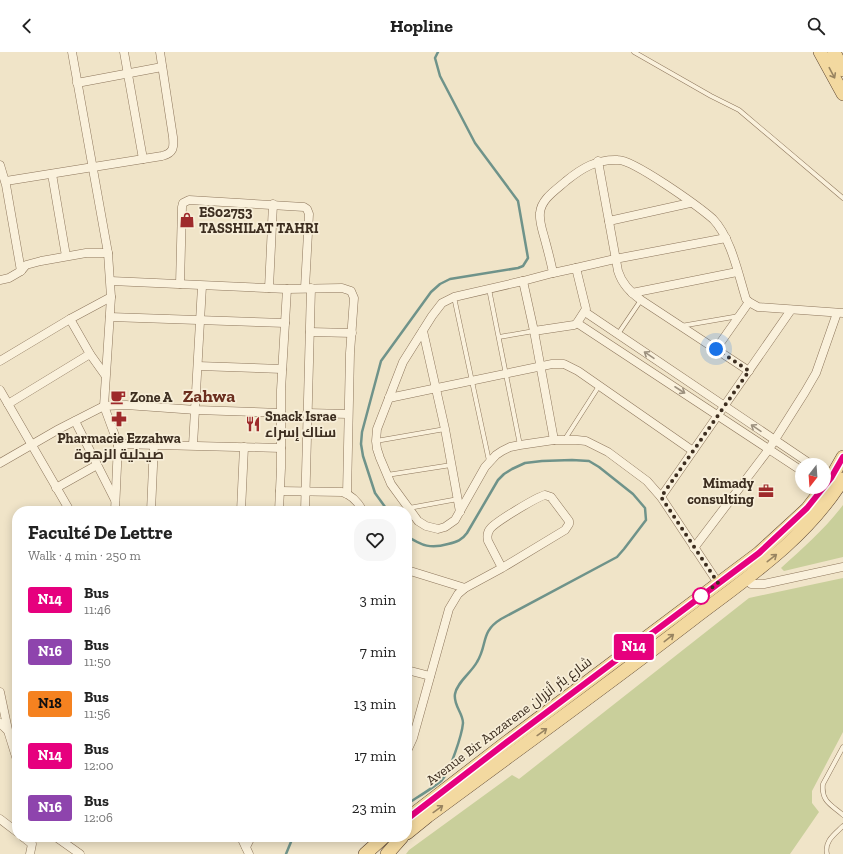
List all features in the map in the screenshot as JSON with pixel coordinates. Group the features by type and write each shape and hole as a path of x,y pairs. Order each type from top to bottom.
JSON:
{"main road":[{"path":"820,52 843,94"},
{"path":"834,52 843,70"},
{"name":"Avenue Bir Anzarene شارع بئر أنزران","path":"831,477 843,457"},
{"name":"Avenue Bir Anzarene شارع بئر أنزران","path":"412,815 772,542 807,508 818,494"},
{"name":"Avenue Bir Anzarene شارع بئر أنزران","path":"412,829 635,664 775,557 806,528 830,498 830,494"},
{"path":"365,854 378,842"},
{"path":"388,854 398,842"}],"street":[{"path":"72,52 108,253 111,281 104,406 108,420 116,435 118,444 116,506"},
{"path":"124,52 142,159"},
{"path":"6,181 168,155 172,152 173,136 160,52"},
{"path":"77,83 162,67"},
{"path":"553,273 540,222 541,209 547,198 584,167 598,162 618,160 626,162 659,180 718,224 726,238 746,298 749,302 758,307 840,313 816,373 805,392 769,449 694,548"},
{"path":"598,162 615,259 623,284 641,300 749,371"},
{"path":"0,165 6,181 4,191 20,271"},
{"path":"52,174 66,256"},
{"path":"180,284 182,207 186,201 273,204 302,206 307,209 309,214 308,288 310,332 305,506"},
{"path":"609,221 690,203"},
{"path":"269,288 273,204"},
{"path":"407,506 391,484 380,458 376,441 377,429 406,355 442,303 454,297 523,282 553,273 615,259 726,238"},
{"path":"0,280 9,278 26,265 33,263 86,253 108,253"},
{"path":"534,331 572,326 577,323 585,312 586,305 576,268"},
{"path":"632,293 737,272"},
{"path":"111,281 287,289 342,288 351,291 354,298 348,414 347,494"},
{"path":"523,282 534,331 554,440"},
{"path":"193,445 202,286"},
{"path":"279,506 282,369 287,289"},
{"path":"0,361 70,319 111,297"},
{"path":"716,349 749,302"},
{"path":"661,497 791,310"},
{"path":"585,312 802,458"},
{"path":"110,317 285,323"},
{"path":"70,319 90,354 105,375"},
{"path":"577,323 795,466"},
{"path":"423,331 436,388 460,512"},
{"path":"310,332 352,333"},
{"path":"8,404 90,354"},
{"path":"389,398 552,364 564,364 578,371 693,451"},
{"path":"198,366 282,369"},
{"path":"0,390 67,506"},
{"path":"0,462 104,406 126,405 196,410 281,413"},
{"path":"308,413 348,414"},
{"path":"75,421 116,501"},
{"path":"412,513 418,521 426,526 432,528 445,527 455,520 489,462 502,451 510,447 554,440 565,439 586,441 608,452 647,482 661,497 718,583"},
{"path":"118,444 281,448"},
{"path":"151,506 154,444"},
{"path":"241,506 244,447"},
{"path":"56,488 97,464"},
{"path":"280,491 342,492 355,499 358,506"},
{"path":"412,740 449,609 458,594 465,588 502,568 568,528 570,524 568,518 551,497 545,494 536,498 495,524 489,530 487,537 488,541 502,568"},
{"path":"745,579 751,584 764,584 843,567"},
{"path":"412,572 465,588"},
{"path":"412,671 430,676"},
{"path":"0,692 12,744"},
{"path":"0,723 8,731"},
{"path":"0,819 12,828"},
{"path":"29,842 32,844 30,854"},
{"path":"63,842 80,854"}],"lane":[{"path":"634,52 711,96 739,110 843,198"},
{"path":"489,289 520,445"},
{"path":"454,297 489,462"},
{"path":"618,334 641,300"},
{"path":"681,326 740,316"},
{"path":"499,337 534,331"},
{"path":"565,439 600,386"},
{"path":"376,441 444,429"},
{"path":"387,476 451,465"},
{"path":"412,507 458,499"},
{"path":"843,747 823,784 822,791 826,801 843,815"},
{"path":"827,854 826,847 831,838 843,826"}],"green space":[{"path":"843,505 843,557 784,571 781,568 806,546"},
{"path":"843,578 843,732 812,791 812,803 819,812 790,854 406,854 409,850 512,775 519,779 749,598"}],"waterway":[{"path":"384,506 375,493 363,456 361,444 362,432 381,361 431,292 440,284 450,279 518,268 523,266 528,258 518,201 475,143 440,76 435,58 438,52"},
{"path":"412,539 427,546 442,546 459,540 467,533 498,480 504,474 525,463 572,460 589,461 599,467 633,494 645,508 646,520 617,557 501,619 490,629 477,662 458,685 456,690 455,702 463,719 463,723 458,744 449,769 439,783 412,801"},
{"path":"286,854 291,842"}],"bus line":[{"name":"N14","path":"412,815 759,553 807,508 831,478 843,457"}],"place":[{"name":"ES02753 TASSHILAT TAHRI","path":"187,220"},
{"name":"Zone A","path":"118,397"},
{"name":"Pharmacie Ezzahwa صيدلية الزهوة","path":"119,419"},
{"name":"Snack Israe سناك إسراء","path":"253,424"},
{"name":"Mimady consulting","path":"766,491"}],"district":[{"name":"Zahwa","path":"209,396"}],"route":[{"path":"701,596 718,583 661,497 749,371 716,349"}]}
